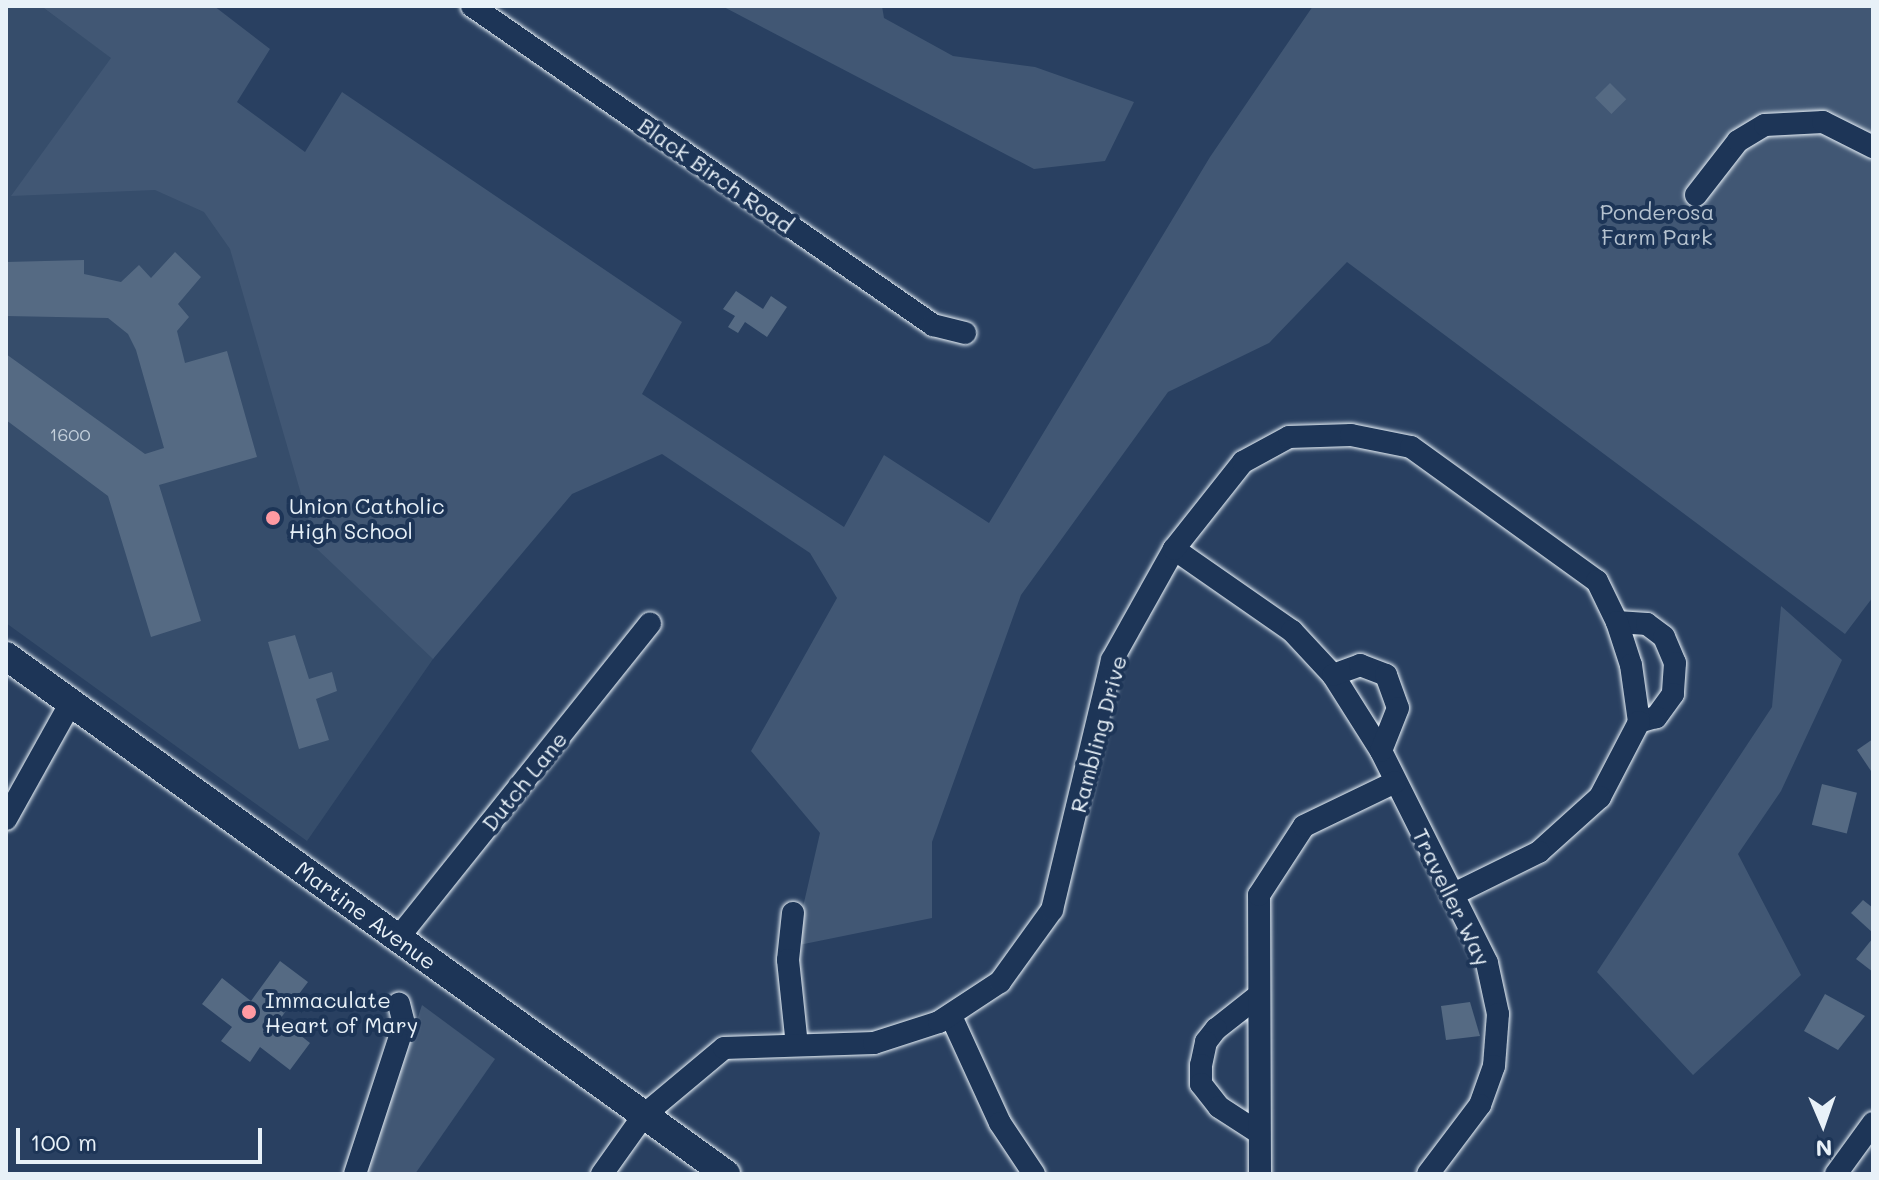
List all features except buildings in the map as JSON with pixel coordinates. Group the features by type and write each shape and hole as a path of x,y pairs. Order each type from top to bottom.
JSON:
{"main road":[{"name":"Martine Avenue","path":"6,656 726,1174"}],"street":[{"name":"Black Birch Road","path":"472,6 933,325 965,333"},
{"path":"1696,195 1738,141 1765,125 1823,122 1873,147"},
{"name":"Rambling Drive","path":"602,1174 644,1115 724,1048 874,1043 951,1016 1000,982 1052,910 1112,660 1174,549 1243,462 1289,437 1351,435 1411,447 1597,581 1617,622 1631,665 1639,722"},
{"name":"Traveller Way","path":"1174,549 1292,631 1333,675 1381,751 1487,963 1498,1014 1495,1053 1480,1105 1428,1174"},
{"path":"1452,895 1539,852 1600,797 1639,722 1656,717 1673,694 1675,663 1664,637 1647,624 1617,622"},
{"name":"Dutch Lane","path":"398,938 650,624"},
{"path":"1333,675 1360,665 1386,675 1398,708 1381,751"},
{"path":"6,819 71,702"},
{"path":"1260,1174 1259,895 1304,826 1395,782"},
{"path":"793,913 788,960 797,1045"},
{"path":"1258,996 1216,1029 1206,1042 1201,1084 1219,1107 1259,1133"},
{"path":"355,1174 404,1024 399,1004"},
{"path":"951,1016 1000,1123 1034,1174"},
{"path":"1836,1174 1873,1123"}],"shaded area":[{"name":"Union Catholic High School","path":"6,6 41,6 112,58 602,353 433,659 307,841 6,623"}],"green space":[{"name":"Ponderosa Farm Park","path":"41,6 214,6 270,49 237,102 305,152 342,92 682,322 642,394 844,527 884,455 989,523 1210,157 1313,6 1873,6 1873,597 1845,634 1347,262 1269,343 1168,392 1021,595 932,842 932,918 794,946 820,833 751,751 837,598 810,553 662,454 572,494 433,659 317,549 230,249 204,212 155,190 11,196 111,58"},
{"path":"722,6 882,6 884,18 953,56 1035,67 1134,102 1105,161 1034,169"},
{"path":"1781,606 1842,660 1781,791 1738,854 1801,975 1693,1075 1597,972 1772,707"},
{"path":"422,1005 495,1059 415,1174 366,1174"}],"place":[{"name":"Union Catholic High School","path":"273,518"},
{"name":"Immaculate Heart of Mary","path":"249,1012"}]}
